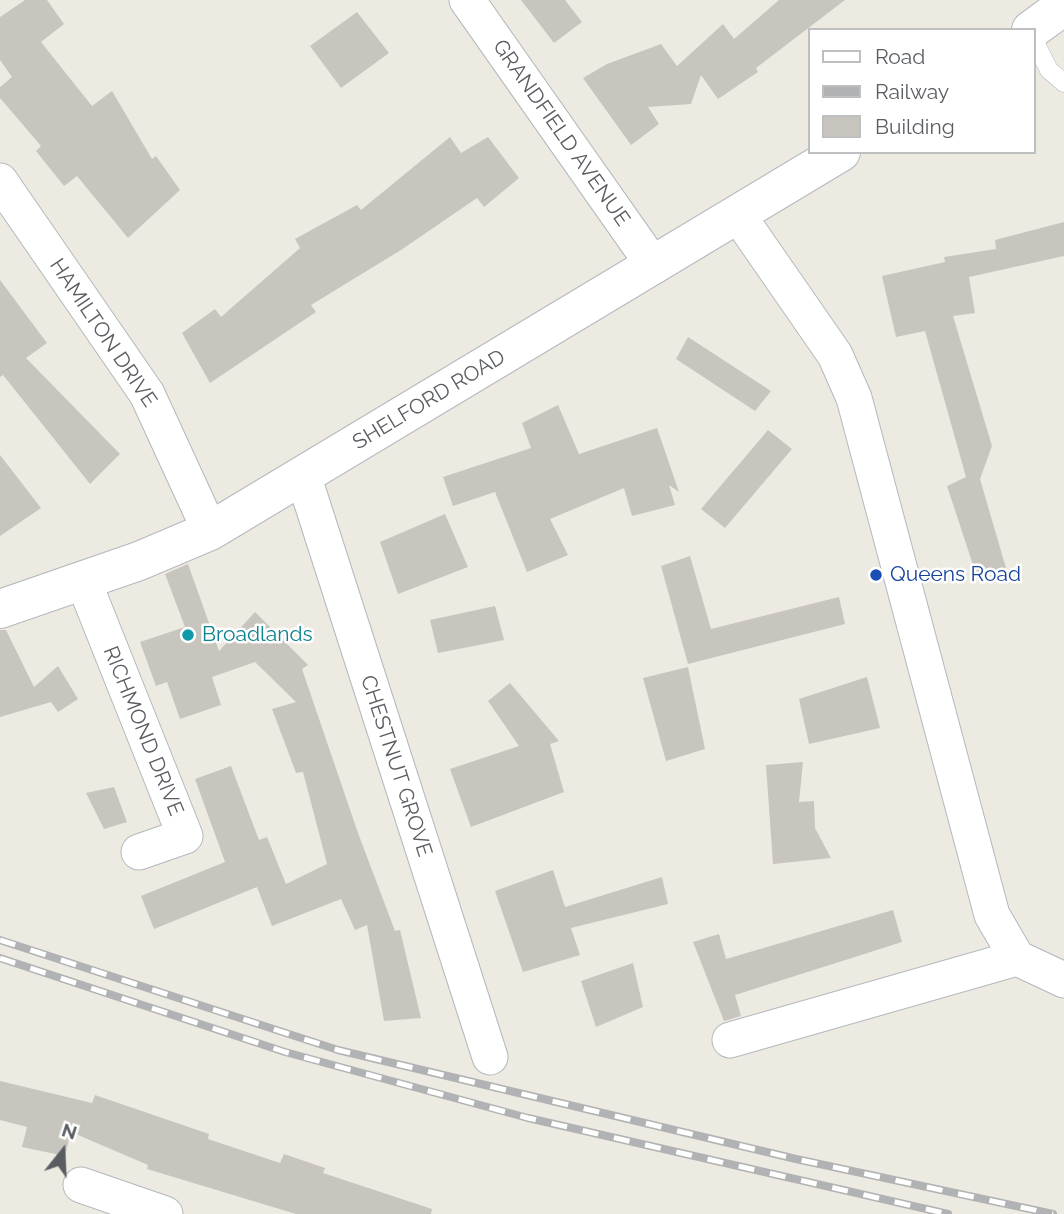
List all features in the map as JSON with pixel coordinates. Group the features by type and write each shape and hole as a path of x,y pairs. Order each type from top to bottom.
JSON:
{"street":[{"name":"GRANDFIELD AVENUE","path":"467,0 654,266"},
{"path":"1034,28 1064,6"},
{"name":"SHELFORD ROAD","path":"0,609 210,531 838,154"},
{"name":"HAMILTON DRIVE","path":"0,181 147,394 210,531"},
{"path":"738,215 835,355 854,398 992,915 1017,958 1062,980"},
{"name":"CHESTNUT GROVE","path":"303,475 490,1057"},
{"name":"RICHMOND DRIVE","path":"83,580 185,836 139,852"},
{"path":"730,1040 1017,958"},
{"path":"81,1185 165,1214"}],"lane":[{"path":"1036,44 1049,70 1064,83"}],"building":[{"path":"25,0 47,0 64,24 41,42 92,106 112,91 152,159 156,156 180,190 128,238 77,176 64,186 36,151 41,146 0,98 0,87 12,77 0,60 0,17"},
{"path":"521,0 565,0 582,22 554,43"},
{"path":"779,0 845,0 756,68 758,72 718,99 701,75 691,104 648,107 659,124 631,145 583,78 607,64 661,44 677,66 723,24 734,39"},
{"path":"357,12 389,53 341,88 310,46"},
{"path":"450,137 461,153 488,137 519,178 484,207 477,198 401,250 311,305 316,312 210,383 182,333 215,309 221,317 300,248 295,239 357,205 361,210"},
{"path":"1064,222 1064,256 969,277 975,313 953,316 992,446 980,479 1006,568 977,577 947,486 966,477 925,331 896,337 882,276 945,262 944,257 996,249 995,240"},
{"path":"0,280 47,343 26,358 120,454 90,484 3,375 0,377"},
{"path":"688,337 771,391 755,411 676,359"},
{"path":"558,405 579,454 657,428 679,492 669,485 675,505 632,516 624,488 550,519 568,555 527,572 495,492 453,506 443,477 531,448 522,423"},
{"path":"768,430 792,449 725,528 701,509"},
{"path":"0,455 41,508 0,536"},
{"path":"445,514 468,567 398,594 380,542"},
{"path":"690,556 711,629 839,597 845,624 688,664 661,566"},
{"path":"188,564 219,651 255,612 308,665 302,669 358,833 395,931 400,930 421,1018 384,1021 367,925 355,930 341,899 272,926 257,887 154,929 141,896 225,862 195,779 231,766 259,840 267,837 286,884 327,864 303,772 296,773 272,709 296,702 255,662 212,677 221,705 180,719 167,682 156,686 140,642 185,627 165,574"},
{"path":"495,606 504,640 438,653 430,620"},
{"path":"0,630 6,630 34,687 58,666 78,699 58,712 51,702 0,717"},
{"path":"688,667 705,749 666,761 643,678"},
{"path":"867,677 880,728 809,744 799,699"},
{"path":"510,683 559,741 550,744 564,792 471,827 450,769 519,746 488,701"},
{"path":"803,762 799,802 814,801 815,828 831,858 773,864 766,765"},
{"path":"114,787 127,822 104,829 86,793"},
{"path":"553,870 565,907 662,877 668,904 571,928 580,955 523,972 495,891"},
{"path":"893,910 902,942 735,995 741,1016 724,1021 693,942 719,934 726,959"},
{"path":"633,963 643,1007 596,1027 581,981"},
{"path":"0,1081 92,1103 95,1095 209,1134 208,1139 280,1163 284,1154 325,1168 323,1173 432,1209 431,1214 296,1214 147,1169 148,1165 71,1132 65,1156 22,1147 27,1127 0,1120"}],"railway":[{"path":"0,940 338,1050 796,1159 1053,1214"},
{"path":"0,958 285,1052 528,1118 948,1214"}],"place":[{"name":"Queens Road","path":"876,575"},
{"name":"Broadlands","path":"188,635"}]}
